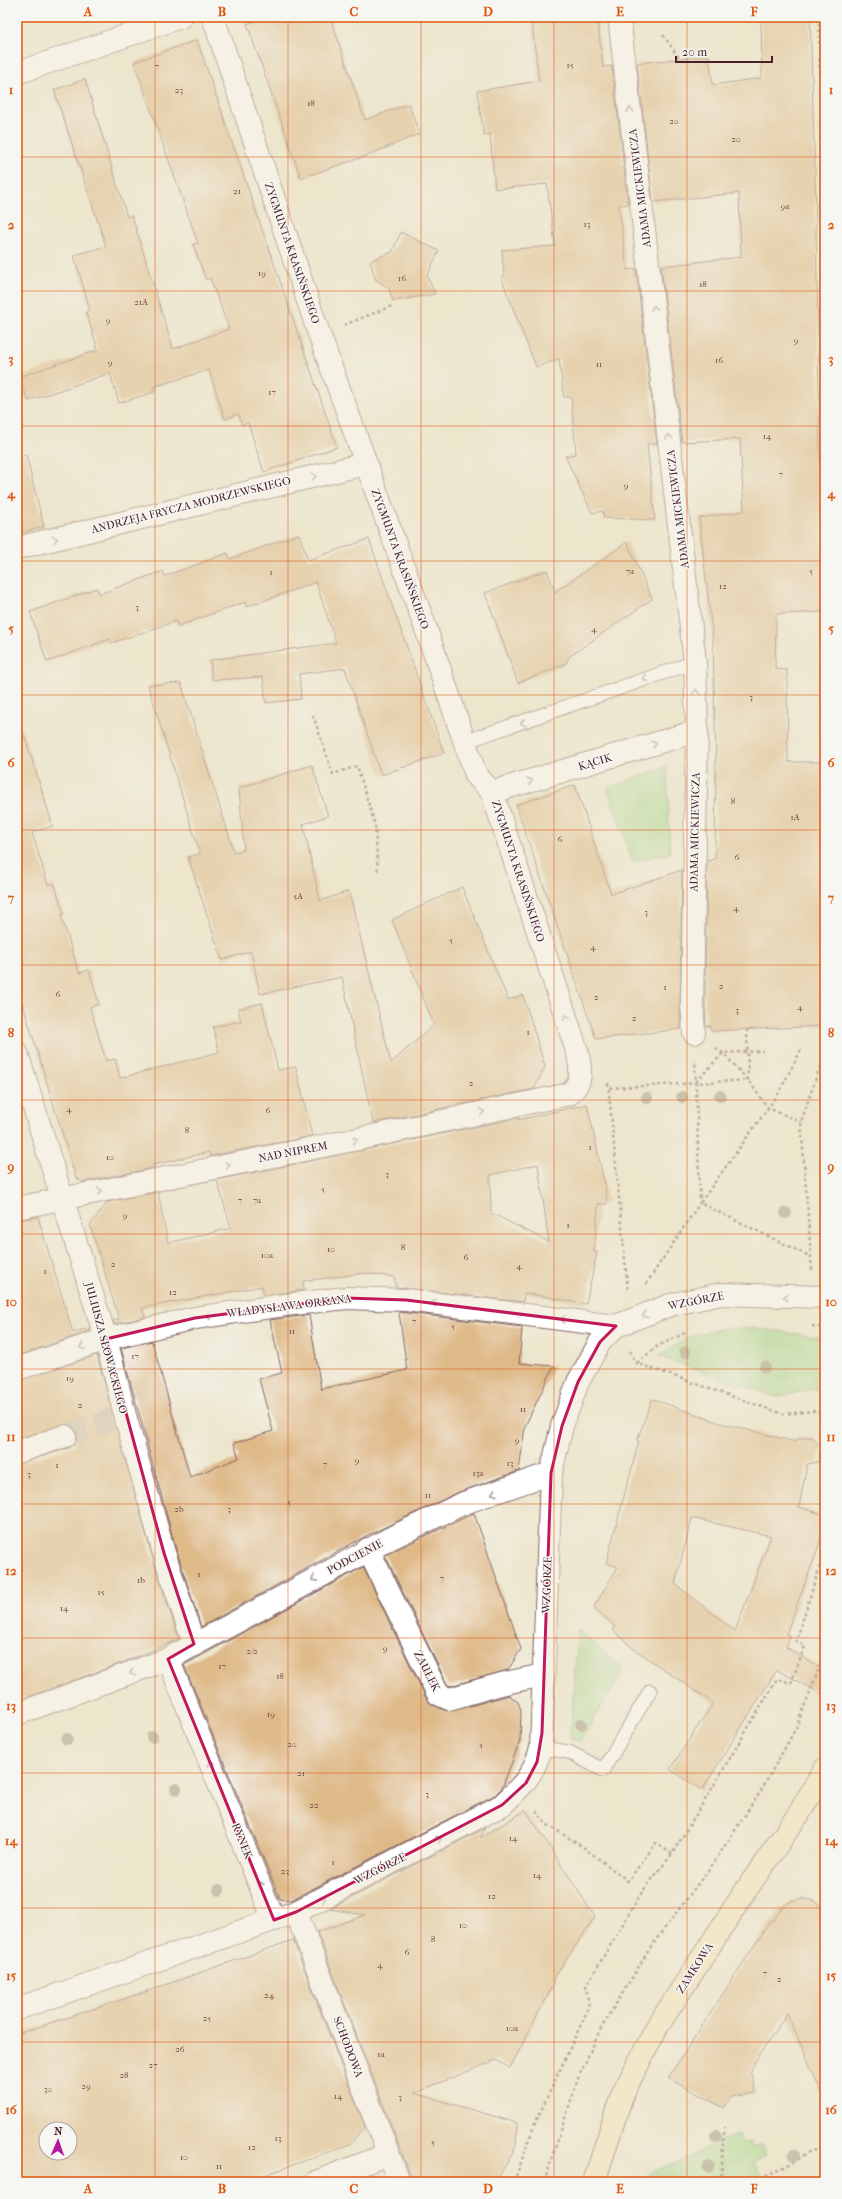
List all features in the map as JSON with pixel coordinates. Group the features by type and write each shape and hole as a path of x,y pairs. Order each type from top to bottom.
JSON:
{"main road":[{"name":"ZAMKOWA","path":"594,2182 622,2095 657,2027 746,1890 798,1815 825,1770"}],"street":[{"path":"17,73 181,17"},
{"name":"ZYGMUNTA KRASIŃSKIEGO","path":"213,17 316,324 365,464 426,629 476,776 492,792 578,1054 598,1078"},
{"name":"ADAMA MICKIEWICZA","path":"620,17 695,662 697,731 692,1004 694,1033"},
{"name":"ANDRZEJA FRYCZA MODRZEWSKIEGO","path":"17,548 365,464"},
{"name":"KĄCIK","path":"492,792 697,731"},
{"name":"JULIUSZA SŁOWACKIEGO","path":"17,1053 106,1338 124,1415 164,1553 194,1644"},
{"name":"ZYGMUNTA KRASIŃSKIEGO","path":"569,1094 576,1089 581,1079 598,1078"},
{"name":"NAD NIPREM","path":"17,1208 373,1136 569,1094"},
{"name":"WZGÓRZE","path":"274,1920 296,1912 502,1805 526,1783 537,1762 541,1748 551,1473 562,1426 578,1382 600,1342 616,1326 670,1305 721,1294 818,1298"},
{"name":"WŁADYSŁAWA ORKANA","path":"17,1368 106,1338 195,1318 346,1298 406,1300 616,1326"},
{"path":"585,1322 602,1308"},
{"path":"17,1452 65,1436"},
{"name":"PODCIENIE","path":"168,1660 194,1644 368,1549 464,1503 551,1473"},
{"name":"ZAUŁEK","path":"368,1549 438,1694 449,1699 501,1684 544,1675"},
{"path":"17,1714 168,1660"},
{"name":"RYNEK","path":"168,1660 274,1920"},
{"name":"SCHODOWA","path":"296,1912 399,2182"},
{"path":"17,2009 274,1920"},
{"path":"316,2182 388,2154"}],"lane":[{"path":"464,742 695,662"},
{"path":"541,1748 569,1752 604,1770 650,1691"}],"path":[{"path":"818,17 824,310 825,452"},
{"path":"663,35 679,58"},
{"path":"344,325 394,305"},
{"path":"313,715 333,774 357,766 374,825 378,873"},
{"path":"747,1029 749,1051 748,1080"},
{"path":"694,1033 723,1053 748,1080 768,1108 801,1122"},
{"path":"694,1033 700,1203"},
{"path":"643,1288 700,1203 778,1094 801,1050"},
{"path":"695,1082 723,1053 762,1051"},
{"path":"811,1326 818,1298 811,1257 801,1122 825,1051"},
{"path":"616,1326 630,1308 598,1078 695,1082 748,1080"},
{"path":"700,1203 811,1257"},
{"path":"806,1326 825,1328"},
{"path":"693,1328 658,1346 636,1363 783,1414 815,1411 825,1415"},
{"path":"825,1481 822,1491 825,1492"},
{"path":"514,2182 534,2126 589,2007 586,1986 642,1892 672,1854 777,1679 791,1683 805,1646 796,1641 825,1550"},
{"path":"544,2182 579,2076 600,2030 652,1945 713,1864 762,1789 796,1728 825,1653"},
{"path":"520,1788 545,1824 583,1847 628,1881 656,1843 672,1854"},
{"path":"721,2182 724,2127"},
{"path":"755,2182 825,2145"}],"highlighted area":[{"path":"346,1298 406,1300 616,1326 600,1342 578,1382 562,1426 551,1473 542,1733 537,1762 526,1783 502,1805 296,1912 274,1920 168,1659 194,1644 164,1553 106,1339 195,1318"}],"green space":[{"path":"667,766 670,853 633,862 607,788"},
{"path":"755,1328 825,1338 825,1387 776,1397 658,1356 692,1336 721,1329"},
{"path":"578,1630 620,1667 622,1673 580,1741 570,1739"},
{"path":"738,2134 742,2143 751,2142 753,2148 762,2144 767,2155 753,2163 763,2182 640,2182 657,2170"}],"building":[{"path":"266,17 330,17 365,120 409,104 419,134 366,156 301,178 247,24"},
{"path":"531,17 597,17 603,67 612,66 628,204 619,205 627,270 636,269 657,444 647,444 655,520 604,518 603,511 592,513 565,456 576,454 571,397 564,397 559,359 536,367 501,277 504,276 502,250 555,246 547,184 495,189 490,134 484,135 477,91 539,81"},
{"path":"761,17 810,17 815,170 823,612 776,614 775,669 787,670 788,762 825,762 825,1026 711,1031 711,1026 706,1026 705,1004 707,861 715,859 716,759 713,641 699,518 744,511 740,439 682,442 661,266 741,257 739,193 653,202 637,63 709,56 713,85 762,78"},
{"path":"197,40 337,447 264,472 248,423 242,425 238,414 225,419 209,370 153,387 154,392 119,403 110,373 28,401 19,377 98,350 86,312 90,310 74,255 106,246 54,90 85,79 127,217 132,216 173,349 229,329 210,278 206,280 193,244 198,243 134,62"},
{"path":"401,232 439,251 427,276 435,294 393,301 389,288 376,280 370,261 392,252"},
{"path":"26,455 44,527 17,534 17,456"},
{"path":"299,534 308,560 369,539 444,753 381,775 345,668 299,674 301,699 266,703 263,677 212,680 210,660 336,643 316,582 246,607 245,602 178,626 176,621 112,643 110,639 47,662 30,612 97,588 99,594 163,571 165,576 228,553 230,559"},
{"path":"627,542 652,599 570,656 565,664 518,683 485,593 547,570 555,592"},
{"path":"181,683 234,852 244,850 239,788 312,765 328,816 303,824 320,901 349,891 391,1063 434,1025 392,920 462,887 508,1000 523,995 545,1067 534,1089 373,1123 342,977 260,994 251,951 222,960 188,857 200,854 148,685"},
{"path":"23,731 53,826 32,832 48,885 54,883 64,914 61,915 79,973 89,970 99,1004 90,1007 106,1061 115,1059 120,1078 219,1052 213,1027 241,1021 238,1009 262,1003 278,1070 296,1067 312,1136 210,1156 209,1152 153,1165 153,1168 83,1182 76,1178 17,985 17,732"},
{"path":"575,785 611,894 682,870 681,1029 596,1039 516,805"},
{"path":"587,1104 605,1185 607,1204 598,1204 594,1252 597,1252 586,1304 524,1293 523,1302 396,1287 394,1277 366,1273 303,1281 304,1290 264,1295 262,1286 142,1308 145,1317 114,1324 113,1321 119,1319 90,1225 108,1202 158,1192 168,1243 231,1228 217,1180 519,1118 518,1120","holes":["538,1164 549,1242 491,1213 490,1175"]},
{"path":"38,1217 73,1333 89,1328 90,1331 17,1356 17,1220"},
{"path":"399,1312 522,1327 519,1363 554,1366 525,1426 519,1471 459,1492 362,1538 201,1627 176,1549 121,1348 152,1341 190,1477 239,1458 234,1443 273,1431 259,1379 282,1373 270,1320 309,1315 321,1389 407,1370"},
{"path":"97,1355 152,1556 179,1639 124,1662 17,1701 17,1464 69,1448 75,1444 77,1438 74,1427 67,1424 17,1439 17,1381"},
{"path":"652,1399 720,1423 796,1442 797,1439 812,1437 821,1447 818,1462 807,1464 799,1507 825,1515 825,1522 817,1551 786,1634 790,1636 786,1647 825,1671 825,1691 823,1695 777,1670 702,1790 670,1769 713,1703 634,1649 613,1630 615,1627 594,1607 618,1567 606,1563 639,1441 637,1441","holes":["692,1518 771,1536 735,1631 675,1584"]},
{"path":"474,1513 521,1649 508,1670 450,1686 447,1684 385,1555"},
{"path":"363,1567 427,1700 433,1705 444,1710 452,1711 509,1695 518,1702 521,1710 520,1741 502,1788 495,1795 291,1900 280,1899 184,1665"},
{"path":"526,1810 595,1917 552,1981 554,1983 510,2068 496,2060 414,2093 517,2123 516,2146 496,2182 413,2182 317,1932 365,1915 330,1909 485,1828 480,1838"},
{"path":"802,1898 815,1901 820,1905 825,1914 825,2100 787,2013 750,2069 756,2093 731,2097 724,2108 668,2078 771,1920 773,1921 781,1909 791,1901"},
{"path":"293,1940 365,2127 350,2144 246,2182 17,2182 17,2034 145,1992"}],"tunnel":[{"path":"65,1436 116,1418"}]}
